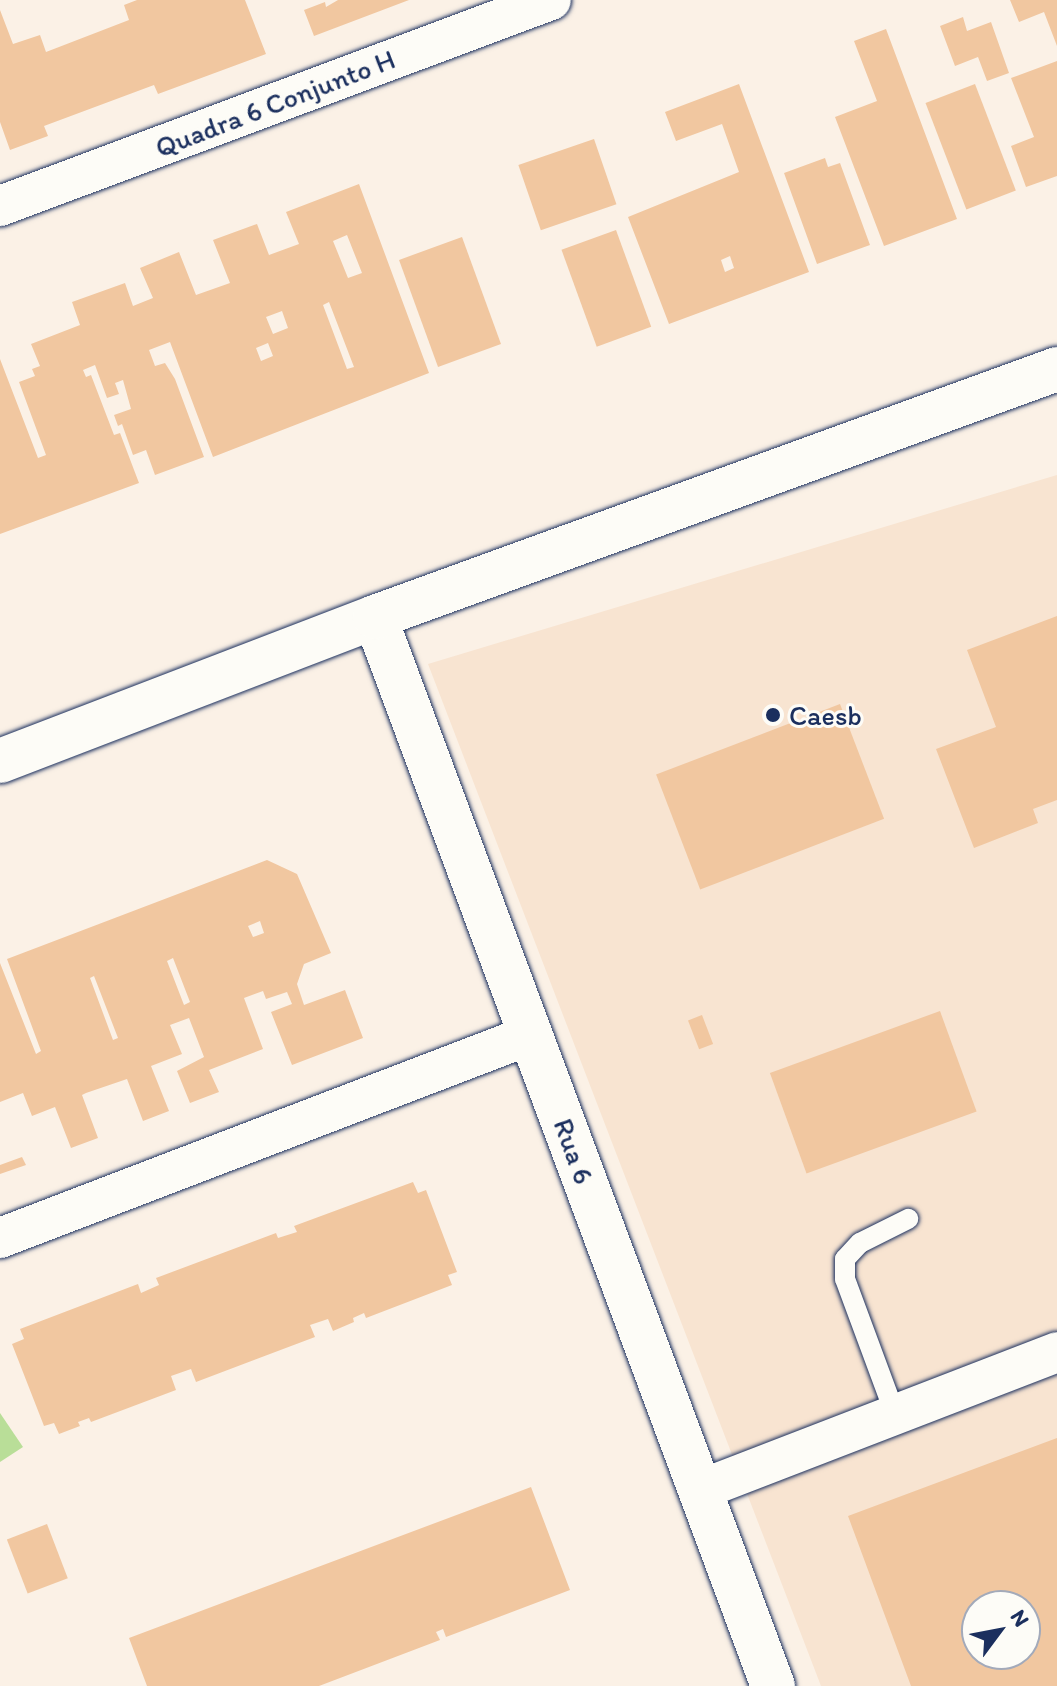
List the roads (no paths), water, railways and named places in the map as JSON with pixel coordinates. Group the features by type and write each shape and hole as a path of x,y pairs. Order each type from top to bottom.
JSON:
{"street":[{"name":"Quadra 6 Conjunto H","path":"0,206 551,0"},
{"path":"0,761 375,617 1057,369"},
{"name":"Rua 6","path":"375,617 773,1686"},
{"path":"0,1238 530,1035"},
{"path":"700,1490 1057,1352"}],"lane":[{"path":"895,1414 845,1279 845,1259 860,1243 908,1219"}],"place":[{"name":"Caesb","path":"773,715"}]}
